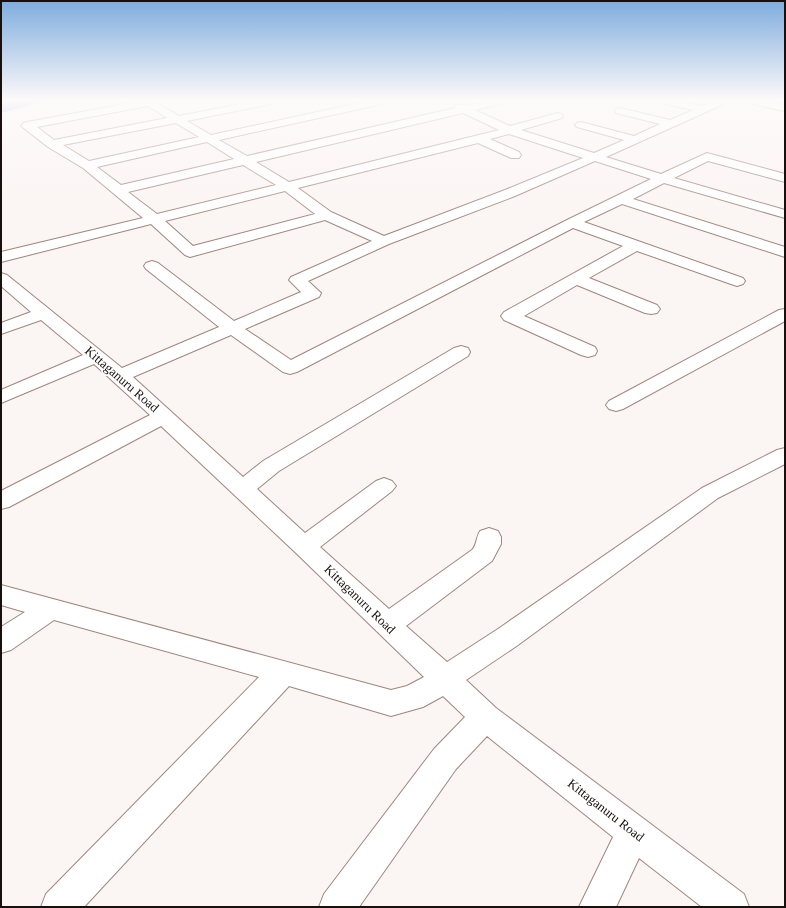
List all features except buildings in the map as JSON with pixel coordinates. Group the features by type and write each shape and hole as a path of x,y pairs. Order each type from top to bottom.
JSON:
{"street":[{"path":"87,165 185,143"},
{"path":"218,143 287,186 326,216 384,241"},
{"path":"118,190 315,143"},
{"path":"1,257 461,143"},
{"path":"489,143 515,155"},
{"path":"552,143 663,179 785,214"},
{"path":"120,376 313,293 297,280 384,241 502,196 628,143"},
{"path":"52,144 87,165 154,219 190,252 326,216"},
{"path":"406,147 420,153"},
{"path":"152,266 232,328 290,368 572,223 707,157 785,178"},
{"path":"620,199 785,252"},
{"path":"572,223 737,281"},
{"path":"588,351 510,316 636,246"},
{"name":"Kittaganuru Road","path":"1,278 120,376 486,717 731,907"},
{"path":"576,279 651,309"},
{"path":"1,329 44,313"},
{"path":"616,405 785,314"},
{"path":"243,489 271,466 460,352"},
{"path":"1,397 97,356"},
{"path":"1,501 164,416"},
{"path":"1,595 391,703 412,698 427,691 528,623 710,493 785,455"},
{"path":"304,546 384,486"},
{"path":"387,625 478,560 485,553 489,545 489,537"},
{"path":"1,642 50,609"},
{"path":"59,907 283,672"},
{"path":"337,907 445,759 486,717"},
{"path":"597,907 634,831"}]}
